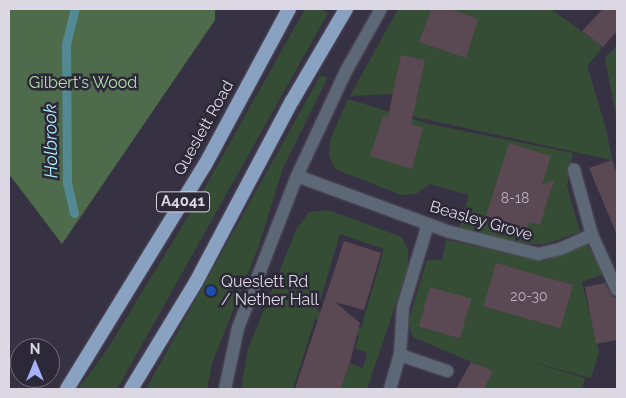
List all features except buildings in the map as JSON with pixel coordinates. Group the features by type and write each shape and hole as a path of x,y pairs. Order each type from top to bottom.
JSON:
{"highway":[{"name":"Queslett Road","path":"67,389 205,165 289,9"},
{"name":"A4041","path":"131,389 196,282 292,100 346,9"}],"street":[{"path":"225,389 238,328 298,176 346,70 381,9"},
{"path":"574,169 592,235 617,290"},
{"name":"Beasley Grove","path":"298,176 450,232 538,254 560,249 592,235"},
{"path":"390,389 400,355 403,307 428,224"},
{"path":"400,355 447,371"}],"green space":[{"name":"Gilbert's Wood","path":"9,9 215,9 215,20 62,244 9,174"},
{"path":"305,9 322,9 328,13 117,389 78,389 107,350 195,205"},
{"path":"398,9 551,9 603,47 587,66 606,128 612,160 411,116 393,94 350,96"},
{"path":"617,46 617,122 605,58"},
{"path":"320,76 328,77 283,168 258,248 212,363 207,389 146,389"},
{"path":"348,99 429,124 573,153 567,186 580,232 545,244 521,244 459,228 469,195 430,184 416,194 401,195 335,169 329,154 330,140"},
{"path":"328,210 402,237 408,251 408,268 367,389 341,388 350,363 363,368 367,353 355,348 359,336 315,319 293,389 241,389 248,349 297,228 309,212","holes":["340,234 384,249 361,328 317,311"]},
{"path":"446,240 544,260 586,242 604,274 582,282 599,352 591,378 524,360 585,378 582,389 484,389 493,371 413,337 408,323 427,260 442,260"}],"waterway":[{"name":"Holbrook","path":"74,213 67,183 66,44 75,9"}],"place":[{"name":"Queslett Rd / Nether Hall","path":"211,291"}]}
